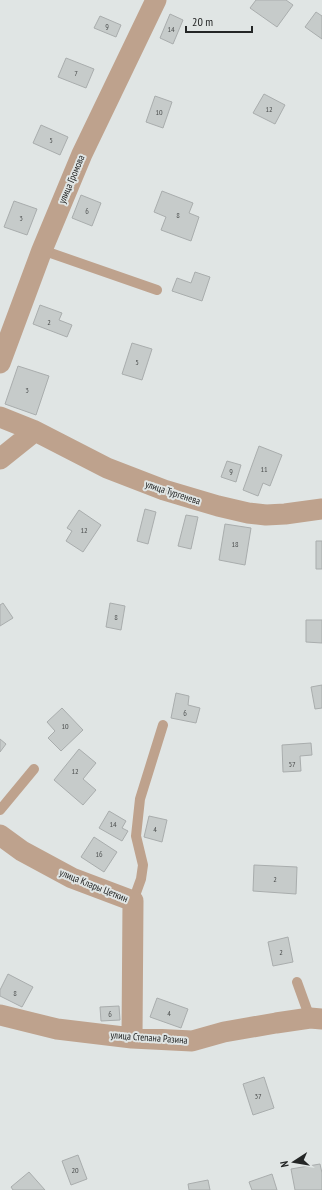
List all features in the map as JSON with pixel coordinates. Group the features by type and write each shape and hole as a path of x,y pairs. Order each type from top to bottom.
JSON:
{"street":[{"name":"улица Громова","path":"0,363 42,250 82,154 156,0"},
{"name":"улица Тургенева","path":"0,417 35,431 107,468 164,490 218,506 248,513 266,515 322,509"},
{"path":"0,459 35,431"},
{"name":"улица Клары Цеткин","path":"0,836 22,851 72,878 133,901 132,1038"},
{"name":"улица Степана Разина","path":"0,1015 56,1029 132,1038 192,1041 224,1032 316,1019"}],"lane":[{"path":"42,250 157,290"},
{"path":"133,901 141,879 143,866 136,836 140,799 163,725"},
{"path":"0,810 34,770"},
{"path":"297,982 316,1019"}],"building":[{"path":"256,0 286,0 293,5 277,27 250,8"},
{"path":"316,12 322,16 322,39 305,27"},
{"path":"170,14 183,20 173,44 160,38"},
{"path":"100,16 121,25 116,37 94,28"},
{"path":"66,58 94,69 86,88 58,77"},
{"path":"264,94 285,105 275,124 253,113"},
{"path":"155,96 172,102 163,128 146,122"},
{"path":"41,125 68,137 60,155 33,143"},
{"path":"162,191 193,203 189,213 199,217 191,241 161,230 166,217 154,212"},
{"path":"81,195 101,203 92,226 72,218"},
{"path":"14,201 37,209 27,235 4,227"},
{"path":"195,272 210,277 202,301 172,291 177,278 191,283"},
{"path":"40,305 62,313 59,320 72,325 67,337 33,324"},
{"path":"132,343 152,349 142,380 122,374"},
{"path":"18,366 49,376 36,415 5,404"},
{"path":"259,446 282,455 270,486 263,483 258,496 243,490"},
{"path":"227,461 241,465 236,482 221,477"},
{"path":"145,509 156,512 148,544 137,541"},
{"path":"79,510 101,525 83,552 66,541 72,531 67,528"},
{"path":"186,515 198,517 191,549 178,546"},
{"path":"225,524 251,528 245,565 219,560"},
{"path":"316,541 322,541 322,569 316,569"},
{"path":"3,603 13,618 0,626 0,605"},
{"path":"110,603 125,606 121,630 106,627"},
{"path":"306,620 322,620 322,643 306,642"},
{"path":"322,685 322,708 315,709 311,687"},
{"path":"176,693 189,696 188,705 200,708 196,723 171,718"},
{"path":"62,708 83,730 61,751 48,738 55,731 47,722"},
{"path":"0,739 6,744 0,752"},
{"path":"311,743 312,755 300,756 301,771 283,772 282,745"},
{"path":"79,749 96,763 83,779 96,790 83,805 54,780"},
{"path":"109,811 126,821 122,828 128,831 122,841 99,828"},
{"path":"149,816 167,820 162,842 144,837"},
{"path":"94,837 117,852 104,872 81,857"},
{"path":"254,865 297,867 296,894 253,891"},
{"path":"288,937 293,962 273,966 268,942"},
{"path":"8,974 33,987 22,1007 0,996 0,990"},
{"path":"157,998 188,1009 181,1028 150,1017"},
{"path":"119,1006 120,1020 101,1021 100,1007"},
{"path":"264,1077 274,1108 253,1115 243,1084"},
{"path":"78,1155 87,1179 71,1185 62,1161"},
{"path":"320,1164 322,1173 322,1190 295,1190 291,1169"},
{"path":"29,1172 45,1190 13,1190 11,1187"},
{"path":"272,1174 277,1190 252,1190 249,1182"},
{"path":"208,1180 210,1190 189,1190 188,1184"}]}
